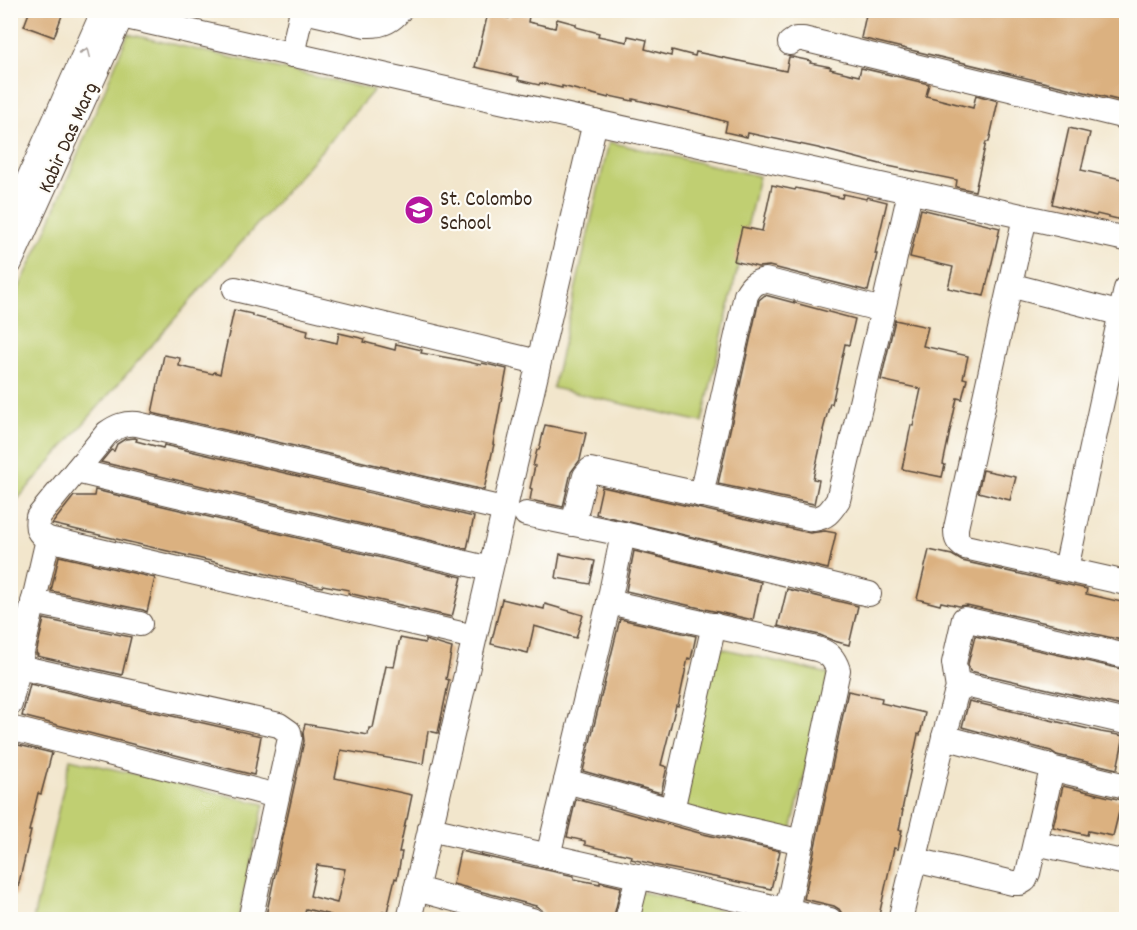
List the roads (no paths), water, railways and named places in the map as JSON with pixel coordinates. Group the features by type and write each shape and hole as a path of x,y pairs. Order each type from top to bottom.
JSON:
{"street":[{"path":"292,55 302,11 376,26 388,22 400,10"},
{"path":"113,12 292,55 1126,239"},
{"name":"Kabir Das Marg","path":"10,220 113,12"},
{"name":"Kabir Das Marg","path":"10,263 113,12"},
{"path":"790,43 796,39 803,39 1126,117"},
{"path":"409,920 490,569 515,511 538,362 595,122"},
{"path":"573,524 585,476 590,470 813,519 823,518 838,500 910,192"},
{"path":"1025,217 956,528 956,537 965,547 1126,583"},
{"path":"701,495 746,295 750,288 756,282 765,280 883,310"},
{"path":"1010,285 1124,315"},
{"path":"234,289 538,362"},
{"path":"1066,569 1124,315 1126,289"},
{"path":"474,637 48,539 39,534 36,527 38,517 107,433 127,423 624,534 868,594"},
{"path":"76,471 490,569"},
{"path":"548,856 624,534"},
{"path":"10,704 48,539"},
{"path":"33,602 140,624"},
{"path":"609,602 817,649 828,653 834,660 838,670 788,910"},
{"path":"900,920 944,737 958,689 954,663 964,619 1126,656"},
{"path":"672,810 714,625"},
{"path":"19,667 279,725 289,732 290,738 250,920"},
{"path":"958,689 965,685 1126,722"},
{"path":"10,728 277,796"},
{"path":"944,737 1043,763 1050,768 1126,786"},
{"path":"915,860 1013,883 1025,880 1036,843 1051,773 1050,768"},
{"path":"566,781 802,842"},
{"path":"430,829 830,920"},
{"path":"1036,843 1126,863"},
{"path":"627,920 638,876"},
{"path":"416,890 532,920"}],"place":[{"name":"St. Colombo School","path":"419,210"}]}
